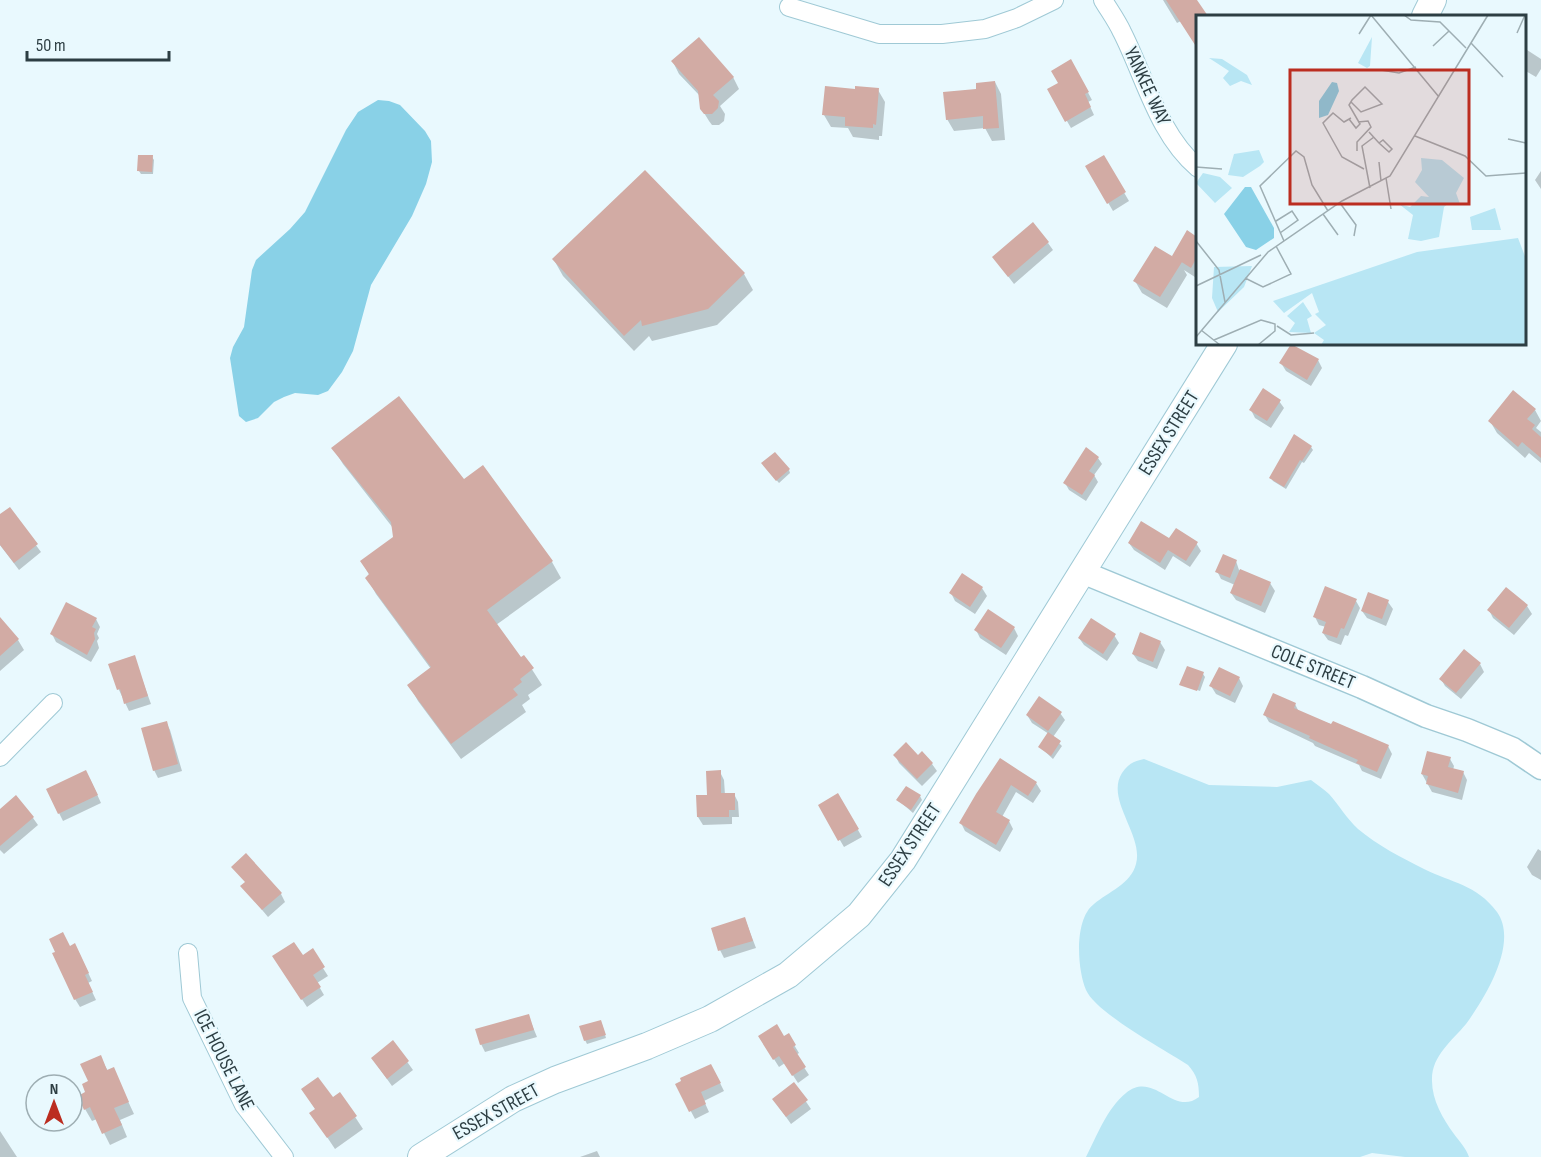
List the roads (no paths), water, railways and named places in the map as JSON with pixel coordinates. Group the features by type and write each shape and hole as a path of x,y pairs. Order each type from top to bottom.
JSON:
{"main road":[{"path":"1426,15 1433,0"},
{"name":"ESSEX STREET","path":"421,1157 513,1100 544,1084 647,1046 710,1019 788,975 859,915 903,861 1223,345"}],"street":[{"path":"789,7 879,34 931,34 985,29 1017,18 1054,0"},
{"name":"YANKEE WAY","path":"1103,0 1122,31 1166,129 1196,167"},
{"name":"COLE STREET","path":"1082,572 1362,687 1426,717 1467,730 1513,749 1541,768"},
{"path":"0,757 53,703"},
{"name":"ICE HOUSE LANE","path":"188,953 192,998 244,1106 284,1157"}]}
